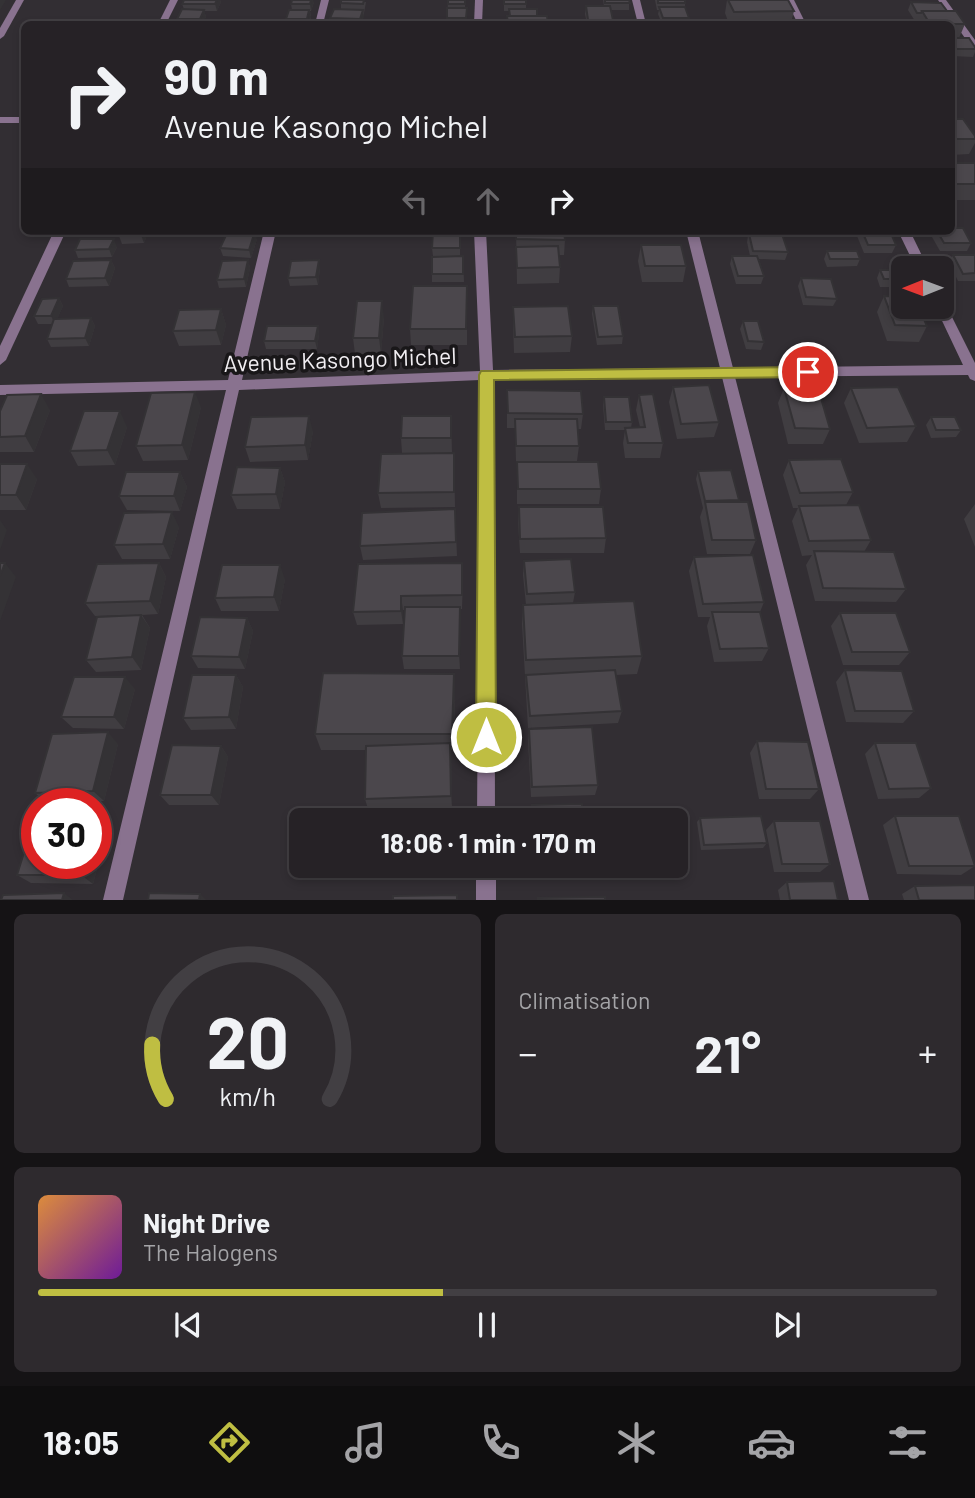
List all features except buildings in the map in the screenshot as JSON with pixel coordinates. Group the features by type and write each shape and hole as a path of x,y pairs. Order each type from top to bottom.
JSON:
{"street":[{"path":"0,36 20,0"},
{"path":"164,21 174,0"},
{"path":"320,21 325,0"},
{"path":"478,21 479,0"},
{"path":"636,0 641,21"},
{"path":"790,0 800,21"},
{"path":"942,0 975,46"},
{"path":"0,120 21,120"},
{"path":"0,360 58,235"},
{"path":"113,900 269,235"},
{"path":"480,235 487,375 486,808"},
{"path":"693,235 859,900"},
{"path":"906,235 916,256"},
{"path":"948,319 974,372"},
{"name":"Avenue Kasongo Michel","path":"0,390 236,385 487,375 974,372"},
{"path":"486,878 486,900"}],"route":[{"path":"486,737 487,375 808,372"}]}
